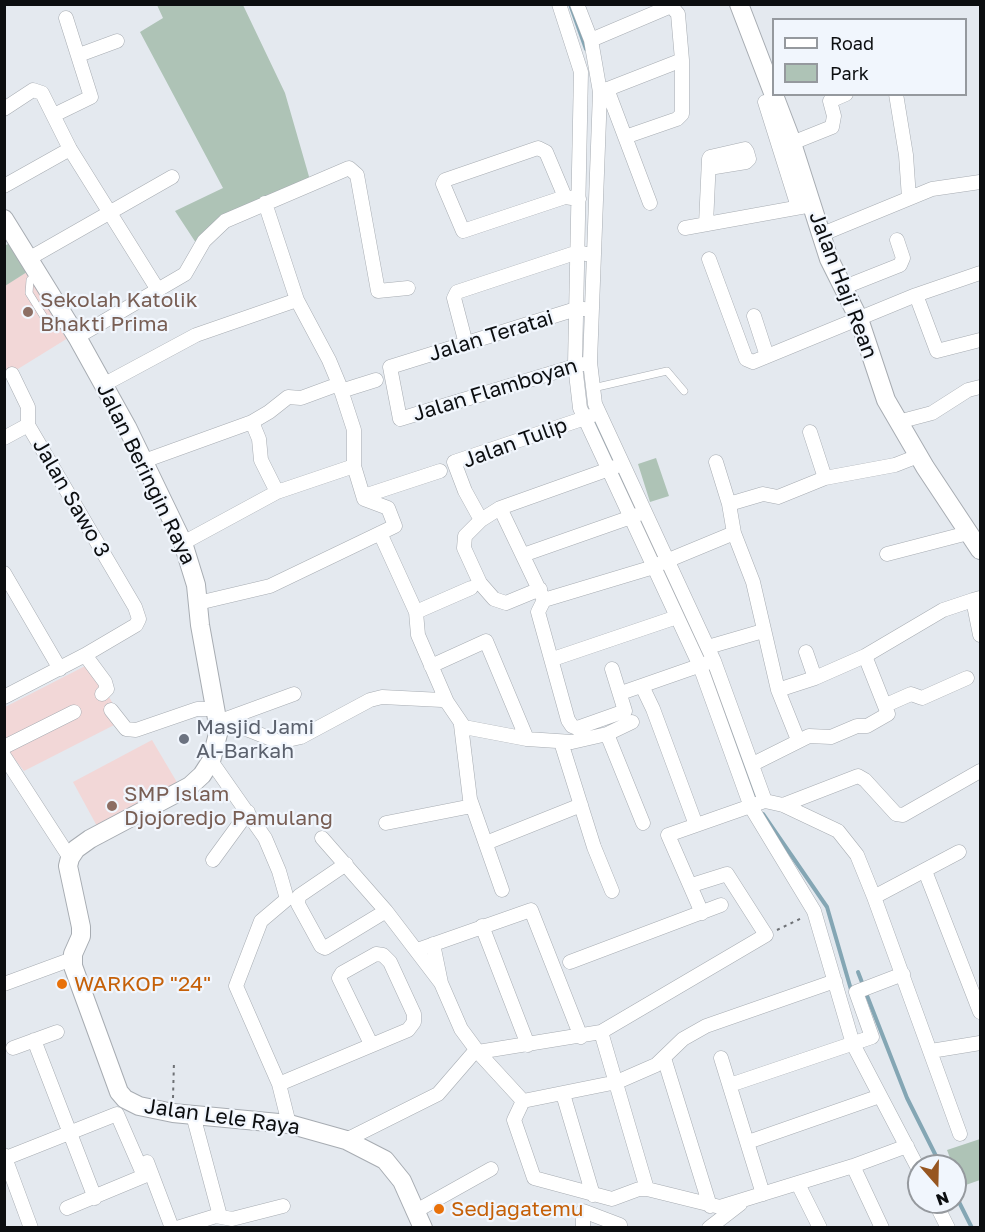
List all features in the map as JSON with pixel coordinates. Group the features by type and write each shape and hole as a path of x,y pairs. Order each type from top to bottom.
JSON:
{"street":[{"path":"559,4 579,65 581,102 575,366 578,401 591,416 660,563 708,647 707,664 758,804 814,911 853,1044 911,1154"},
{"path":"577,4 591,40 602,94 590,362 593,388 591,416"},
{"name":"Jalan Haji Rean","path":"739,4 772,91"},
{"path":"591,40 671,6 678,14 682,60 680,117 625,137"},
{"path":"54,115 91,98 66,18"},
{"path":"79,55 117,41"},
{"path":"581,102 682,60"},
{"path":"4,109 33,90 39,90 70,149 158,290"},
{"path":"602,94 625,137 650,203"},
{"name":"Jalan Haji Rean","path":"774,96 792,143 805,206 842,288 864,317 886,400 918,456 981,550"},
{"path":"792,143 832,128 834,116 830,101 841,96"},
{"path":"896,96 906,155 909,198"},
{"path":"685,228 805,206 765,102"},
{"path":"565,197 546,152 538,148 445,180 442,184 462,231 565,197 579,199"},
{"path":"4,186 70,149"},
{"path":"72,329 158,290 184,274 214,229 235,216 349,168 354,170 378,291 408,288"},
{"path":"706,224 709,168"},
{"path":"34,265 109,212 172,177"},
{"path":"820,235 938,187 981,182"},
{"path":"198,603 270,586 395,526 390,510 366,501 354,466 354,430 340,387 329,360 297,300 265,203"},
{"name":"Jalan Beringin Raya","path":"4,219 34,265 103,385 144,461 183,543 193,570 218,715 218,740 211,761 202,775 190,786 90,839 76,849 70,858"},
{"path":"842,288 900,265 903,258 897,240"},
{"path":"466,344 454,298 457,292 578,252 594,255"},
{"path":"709,260 746,359 753,362 916,295 981,273"},
{"path":"916,295 937,351 981,340"},
{"path":"103,385 196,335 297,300"},
{"name":"Jalan Teratai","path":"400,418 390,367 576,309 592,309"},
{"path":"754,316 767,356"},
{"name":"Jalan Flamboyan","path":"400,418 590,362"},
{"name":"Jalan Sawo 3","path":"12,374 28,406 28,425 135,607 139,620 136,625 85,655"},
{"path":"144,461 252,422 288,397 301,398 376,380"},
{"path":"898,422 932,413 968,390 981,387"},
{"name":"Jalan Tulip","path":"481,520 465,491 454,462 591,416"},
{"path":"252,422 259,439 261,460 277,492"},
{"path":"4,438 28,425"},
{"path":"810,432 825,478"},
{"path":"729,504 764,495 778,497 825,478 895,465 918,456"},
{"path":"716,462 729,504 734,533 753,582 778,690 798,740"},
{"path":"183,543 277,492 354,466"},
{"path":"615,467 500,508 481,520 465,536 464,548 480,583 494,599 507,603 660,563 734,533"},
{"path":"364,496 440,471"},
{"path":"500,508 542,595 538,612 553,659 568,720 572,726 577,728 626,720"},
{"path":"523,555 637,515"},
{"path":"380,533 416,612 418,635 431,666 447,702 461,725 472,806 502,890"},
{"path":"887,554 968,533"},
{"path":"660,563 677,617 707,664 753,764 758,804"},
{"path":"4,573 60,669"},
{"path":"416,612 471,588"},
{"path":"778,690 815,678 865,657 943,610 977,599 981,635"},
{"path":"553,659 677,617"},
{"path":"708,647 763,631"},
{"path":"431,666 486,641 527,739"},
{"path":"806,652 815,678"},
{"path":"4,697 85,655 105,682 107,689 102,694"},
{"path":"865,657 887,709"},
{"path":"621,693 707,664"},
{"path":"612,669 625,706 626,720"},
{"path":"753,764 812,735 831,737 857,726 867,726 887,709 911,694 922,698 967,678"},
{"path":"642,686 653,709 696,825"},
{"path":"218,715 294,694"},
{"path":"111,710 126,729 136,730 197,709 218,715 270,739 285,742 312,732 370,700 391,697 447,702"},
{"path":"4,747 74,712"},
{"path":"461,725 527,739 561,742 608,734 626,720"},
{"path":"608,734 643,823"},
{"path":"561,742 612,891"},
{"path":"4,756 70,858 68,866 81,936 72,959 4,984"},
{"path":"211,761 265,838 279,871 287,899 261,921 236,988 279,1084 289,1124"},
{"path":"783,805 858,776 865,780 896,814 903,815 981,771"},
{"path":"702,913 692,885 667,838 668,835 758,804 783,805 838,831 858,855 960,1134"},
{"path":"486,843 581,805"},
{"path":"386,823 472,806"},
{"path":"213,860 248,812"},
{"path":"322,838 386,911 441,983"},
{"path":"874,897 959,852"},
{"path":"346,864 299,897 298,904 321,946 326,948 386,911"},
{"path":"925,871 978,997 981,1012"},
{"path":"346,1140 438,1094 477,1051 581,1037 601,1032 766,935 727,874 692,885"},
{"path":"570,962 721,905"},
{"path":"417,950 531,910 581,1037"},
{"path":"482,926 528,1045"},
{"path":"433,944 441,983 461,1029 477,1051 523,1101"},
{"path":"279,1084 408,1030 414,1023 414,1014 390,962 376,954 342,973 339,978 371,1044"},
{"name":"Jalan Lele Raya","path":"72,959 119,1092 125,1100 139,1106 173,1113 289,1124 346,1140 385,1160 402,1181 420,1219"},
{"path":"730,1085 872,1037 856,994 864,988 903,974"},
{"path":"523,1101 617,1082 656,1065 683,1039 706,1026 836,981"},
{"path":"14,1047 57,1032"},
{"path":"601,1032 647,1189"},
{"path":"34,1040 95,1198"},
{"path":"931,1051 981,1043"},
{"path":"664,1058 710,1206"},
{"path":"721,1058 763,1194"},
{"path":"119,1092 175,1227 220,1216 232,1219 284,1206"},
{"path":"563,1094 593,1195"},
{"path":"748,1142 879,1096"},
{"path":"523,1101 514,1120 534,1178 612,1199 647,1189 710,1206 720,1206 798,1184 907,1146"},
{"path":"31,1227 5,1157 70,1134 117,1114 144,1176 67,1208"},
{"path":"193,1115 220,1216"},
{"path":"852,1166 882,1227"},
{"path":"420,1219 491,1169"},
{"path":"798,1184 820,1227"},
{"path":"709,1227 739,1207 741,1201"},
{"path":"583,1227 583,1211 620,1225"}],"lane":[{"path":"593,388 667,371 684,391"}],"path":[{"path":"766,935 814,911"},
{"path":"173,1113 174,1061"}],"shaded area":[{"name":"Sekolah Katolik Bhakti Prima","path":"27,272 68,338 5,377 4,286"},
{"path":"91,663 122,721 24,771 5,747 5,707"},
{"name":"SMP Islam Djojoredjo Pamulang","path":"152,740 178,784 98,828 73,782"}],"green space":[{"path":"157,5 243,5 285,93 310,180 229,217 198,246 175,211 223,188 140,32 163,18"},
{"path":"10,243 27,272 5,286 4,246"},
{"path":"656,458 669,496 650,502 638,464"},
{"path":"980,1139 980,1180 967,1185 967,1154 948,1154 947,1150"}],"waterway":[{"path":"570,4 586,49"},
{"path":"593,417 636,511"},
{"path":"639,518 659,560"},
{"path":"663,567 708,668 757,802"},
{"path":"763,814 827,907 852,993"},
{"path":"858,972 863,985"},
{"path":"866,993 907,1098 935,1154"},
{"path":"965,1214 972,1228"}],"place":[{"name":"Sekolah Katolik Bhakti Prima","path":"28,312"},
{"name":"Masjid Jami Al-Barkah","path":"184,739"},
{"name":"SMP Islam Djojoredjo Pamulang","path":"112,806"},
{"name":"WARKOP \"24\"","path":"62,984"},
{"name":"Sedjagatemu","path":"439,1209"}]}
